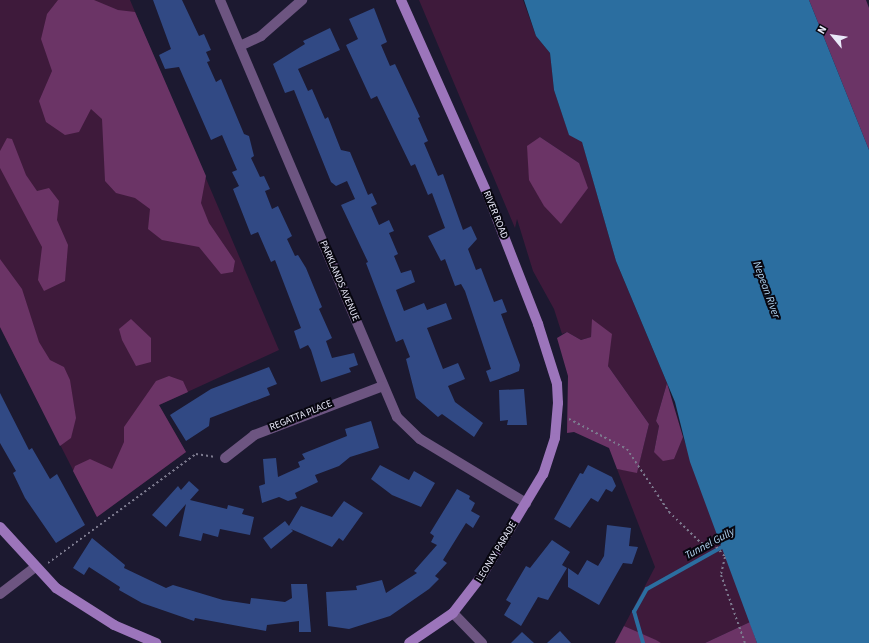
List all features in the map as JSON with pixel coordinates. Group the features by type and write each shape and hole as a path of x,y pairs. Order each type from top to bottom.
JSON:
{"street":[{"name":"PARKLANDS AVENUE","path":"220,0 383,386 400,421 414,435 526,503"},
{"path":"240,46 261,36 302,0"},
{"name":"RIVER ROAD","path":"401,0 486,193 548,350 558,393 555,438"},
{"name":"REGATTA PLACE","path":"225,458 254,435 303,414 383,386"},
{"name":"LEONAY PARADE","path":"409,643 453,613 477,584 543,474 555,438"},
{"path":"0,527 34,568 81,606 156,643"},
{"path":"0,594 34,568"},
{"path":"453,613 482,643"}],"path":[{"path":"569,418 627,449 669,512 701,543 713,543 725,557 721,575 745,643"},
{"path":"34,568 49,562 196,454 225,458"}],"shaded area":[{"path":"0,0 130,0 279,350 159,405 186,452 97,517 0,327"},
{"path":"58,0 94,0 118,10 135,12 206,176 201,203 209,223 235,261 233,272 221,274 199,247 162,240 148,229 150,209 135,198 116,193 105,181 102,119 91,109 79,132 65,135 46,122 39,101 52,71 41,39 47,14"},
{"path":"419,0 523,0 536,36 550,53 554,90 569,134 582,141 616,261 667,383 656,421 659,426 654,452 683,437 750,622 705,643 661,643 624,626 655,567 617,469 637,472 649,424 608,366 593,320 591,337 581,340 567,332 562,334 554,309 533,271 517,219 515,228","holes":["540,137 579,163 571,209 561,224"]},
{"path":"809,0 866,0 869,8 869,150"},
{"path":"540,137 579,163 588,188 561,224 544,206 529,180 527,146"},
{"path":"7,138 12,139 26,175 37,191 49,188 59,201 57,220 68,245 65,281 44,291 38,280 42,247 0,168 0,151"},
{"path":"0,259 22,289 39,342 50,360 64,367 70,380 76,418 71,438 60,446 0,327"},
{"path":"131,319 151,338 151,362 136,366 122,340 119,329"},
{"path":"592,319 612,334 608,366 649,424 637,473 617,469 609,448 574,432 567,433 568,376 557,338 567,332 581,340 591,337"},
{"path":"169,376 183,381 188,392 159,405 186,452 97,517 73,471 75,466 90,459 112,469 124,442 124,427 156,381"},
{"path":"667,383 683,437 674,459 663,461 654,452 659,426 656,421"},
{"path":"750,622 757,643 705,643"},
{"path":"624,626 656,640 661,643 615,643"}],"water":[{"name":"Nepean River","path":"524,0 809,0 869,150 869,643 757,643 690,462 675,402 616,261 582,142 569,135 554,90 550,53 536,36"}],"building":[{"path":"153,0 182,0 199,36 204,34 211,50 206,52 210,61 207,62 216,82 221,79 244,134 249,136 254,156 251,158 260,177 264,176 270,189 265,191 272,209 278,206 292,236 287,239 295,256 298,255 306,268 322,307 319,309 332,338 326,341 332,358 354,353 358,365 349,368 351,372 321,382 308,345 300,349 294,331 301,328 275,260 271,262 258,232 251,235 233,189 239,186 232,172 237,170 222,135 211,140 179,67 165,69 159,55 171,49"},
{"path":"374,8 387,42 381,45 390,66 395,64 420,117 418,118 428,141 424,143 438,176 443,174 463,230 471,226 477,239 468,249 476,270 481,268 494,302 502,299 507,312 501,314 520,365 519,371 490,382 486,371 491,369 465,291 461,284 455,286 445,259 441,261 428,236 445,228 432,193 428,195 415,164 411,166 377,96 371,99 346,45 358,39 349,19"},
{"path":"330,28 340,50 298,69 308,91 312,89 325,119 328,117 341,150 350,152 368,195 372,193 377,204 371,207 379,225 389,220 394,231 389,233 398,254 394,256 401,273 411,270 415,282 396,290 404,311 424,303 427,310 446,303 452,319 427,328 443,369 458,363 465,379 448,386 455,402 483,423 474,437 442,414 438,417 416,398 406,359 410,357 403,339 396,342 366,263 368,262 341,205 355,199 347,181 336,186 331,182 294,90 285,93 273,64 305,44 303,41"},
{"path":"269,367 277,384 267,388 270,395 210,418 209,426 186,441 170,415 211,389"},
{"path":"524,389 527,425 507,425 508,420 500,421 499,390"},
{"path":"0,393 29,450 32,448 50,479 57,474 85,525 56,543 25,498 13,473 16,471 0,443"},
{"path":"371,421 379,448 350,457 339,466 315,475 318,482 295,493 297,498 288,501 279,497 262,503 259,486 265,484 263,459 276,458 278,477 300,467 298,462 305,459 302,454 347,436 345,429"},
{"path":"380,465 409,480 414,471 435,483 421,507 392,495 371,479"},
{"path":"588,465 612,477 616,486 612,492 606,489 598,502 591,498 570,528 554,519 580,473 583,474"},
{"path":"189,481 199,490 190,500 227,509 228,505 244,509 242,514 254,517 250,535 220,529 218,537 203,533 201,541 179,536 186,504 166,527 152,515 178,486 181,490"},
{"path":"457,489 470,496 469,499 475,503 471,511 480,516 473,528 466,523 443,560 447,563 435,576 439,579 429,589 390,616 349,629 328,626 326,592 357,590 356,586 382,580 386,593 417,573 414,571 437,545 431,542 434,536 430,533"},
{"path":"344,501 363,513 343,541 339,538 332,547 291,529 293,531 271,549 263,538 285,521 289,526 301,506 332,517"},
{"path":"607,525 631,528 629,546 638,547 632,564 623,563 599,605 568,587 568,568 578,575 587,560 598,566 604,556"},
{"path":"92,538 125,565 124,568 166,588 173,585 223,600 250,604 251,598 285,602 292,598 291,584 307,584 311,632 299,632 299,621 267,625 266,631 195,618 194,621 142,603 119,590 120,587 89,567 84,575 73,568"},
{"path":"552,540 570,552 562,565 567,568 548,600 538,597 521,626 504,615 511,603 506,600 526,566 530,568"},
{"path":"560,631 571,643 547,643"},
{"path":"522,632 534,643 511,643"}],"waterway":[{"name":"Tunnel Gully","path":"643,643 634,612 647,589 724,546"}]}
